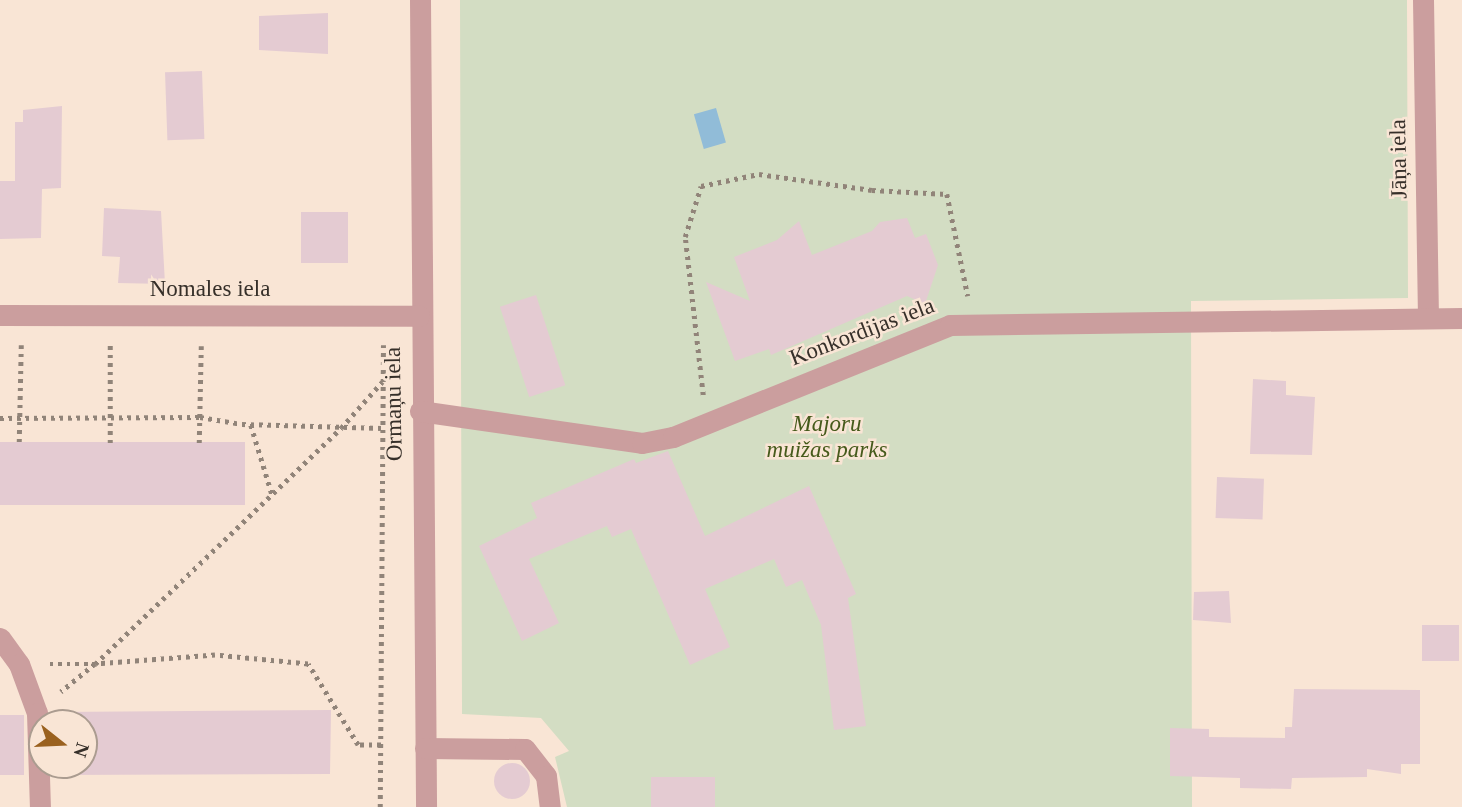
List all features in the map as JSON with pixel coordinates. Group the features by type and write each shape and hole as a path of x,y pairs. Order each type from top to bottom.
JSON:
{"street":[{"name":"Ormaņu iela","path":"420,0 419,316 426,807"},
{"name":"Jāņa iela","path":"1423,0 1428,318"},
{"name":"Nomales iela","path":"0,315 419,316"},
{"name":"Konkordijas iela","path":"420,411 642,443 706,424 950,325 1462,318"},
{"path":"0,638 19,664 37,713 40,807"},
{"path":"425,748 525,750 546,776 550,807"}],"path":[{"path":"706,424 685,237 701,186 759,174 872,190 947,194 969,301 950,325"},
{"path":"19,442 22,315"},
{"path":"110,315 110,443"},
{"path":"199,443 201,316"},
{"path":"380,807 383,316"},
{"path":"381,745 358,745 308,664 215,655 94,664 341,428 382,382"},
{"path":"0,418 200,417 251,425 382,428"},
{"path":"251,425 272,495"}],"green space":[{"name":"Majoru muižas parks","path":"460,0 1407,0 1408,298 1191,301 1192,807 567,807 555,757 569,751 541,718 462,714"}],"water":[{"path":"716,108 726,143 704,149 694,114"}],"building":[{"path":"328,13 328,54 259,50 259,16"},
{"path":"202,71 204,139 167,140 165,72"},
{"path":"62,106 61,188 42,189 41,238 0,239 0,181 15,181 15,122 23,122 23,110"},
{"path":"104,208 161,211 165,284 118,283 120,257 102,256"},
{"path":"301,212 348,212 348,263 301,263"},
{"path":"907,218 915,238 926,234 938,265 925,304 907,296 771,355 769,349 735,361 706,282 750,301 734,257 777,240 799,221 812,255 872,231 880,222"},
{"path":"536,295 565,385 529,397 500,307"},
{"path":"1253,379 1286,381 1286,395 1315,397 1312,455 1250,454"},
{"path":"0,442 245,442 245,505 0,505"},
{"path":"668,451 705,536 809,486 856,594 848,598 866,726 834,730 821,625 802,580 786,587 774,559 705,589 730,647 690,665 631,529 612,537 607,526 529,559 559,623 522,641 479,546 537,518 531,503 634,459 636,463"},
{"path":"1217,477 1264,479 1263,520 1216,518"},
{"path":"1229,591 1231,623 1193,620 1194,592"},
{"path":"1422,625 1459,625 1459,661 1422,661"},
{"path":"1294,689 1420,690 1420,764 1401,764 1401,774 1367,769 1367,777 1292,778 1291,789 1240,788 1240,778 1170,776 1170,728 1209,729 1209,737 1285,738 1285,727 1292,727"},
{"path":"331,710 330,774 98,775 98,712"},
{"path":"0,715 24,715 24,775 0,775"},
{"path":"512,763 525,768 530,781 525,794 512,799 499,794 494,781 499,768"},
{"path":"651,777 715,777 715,807 651,807"}]}
